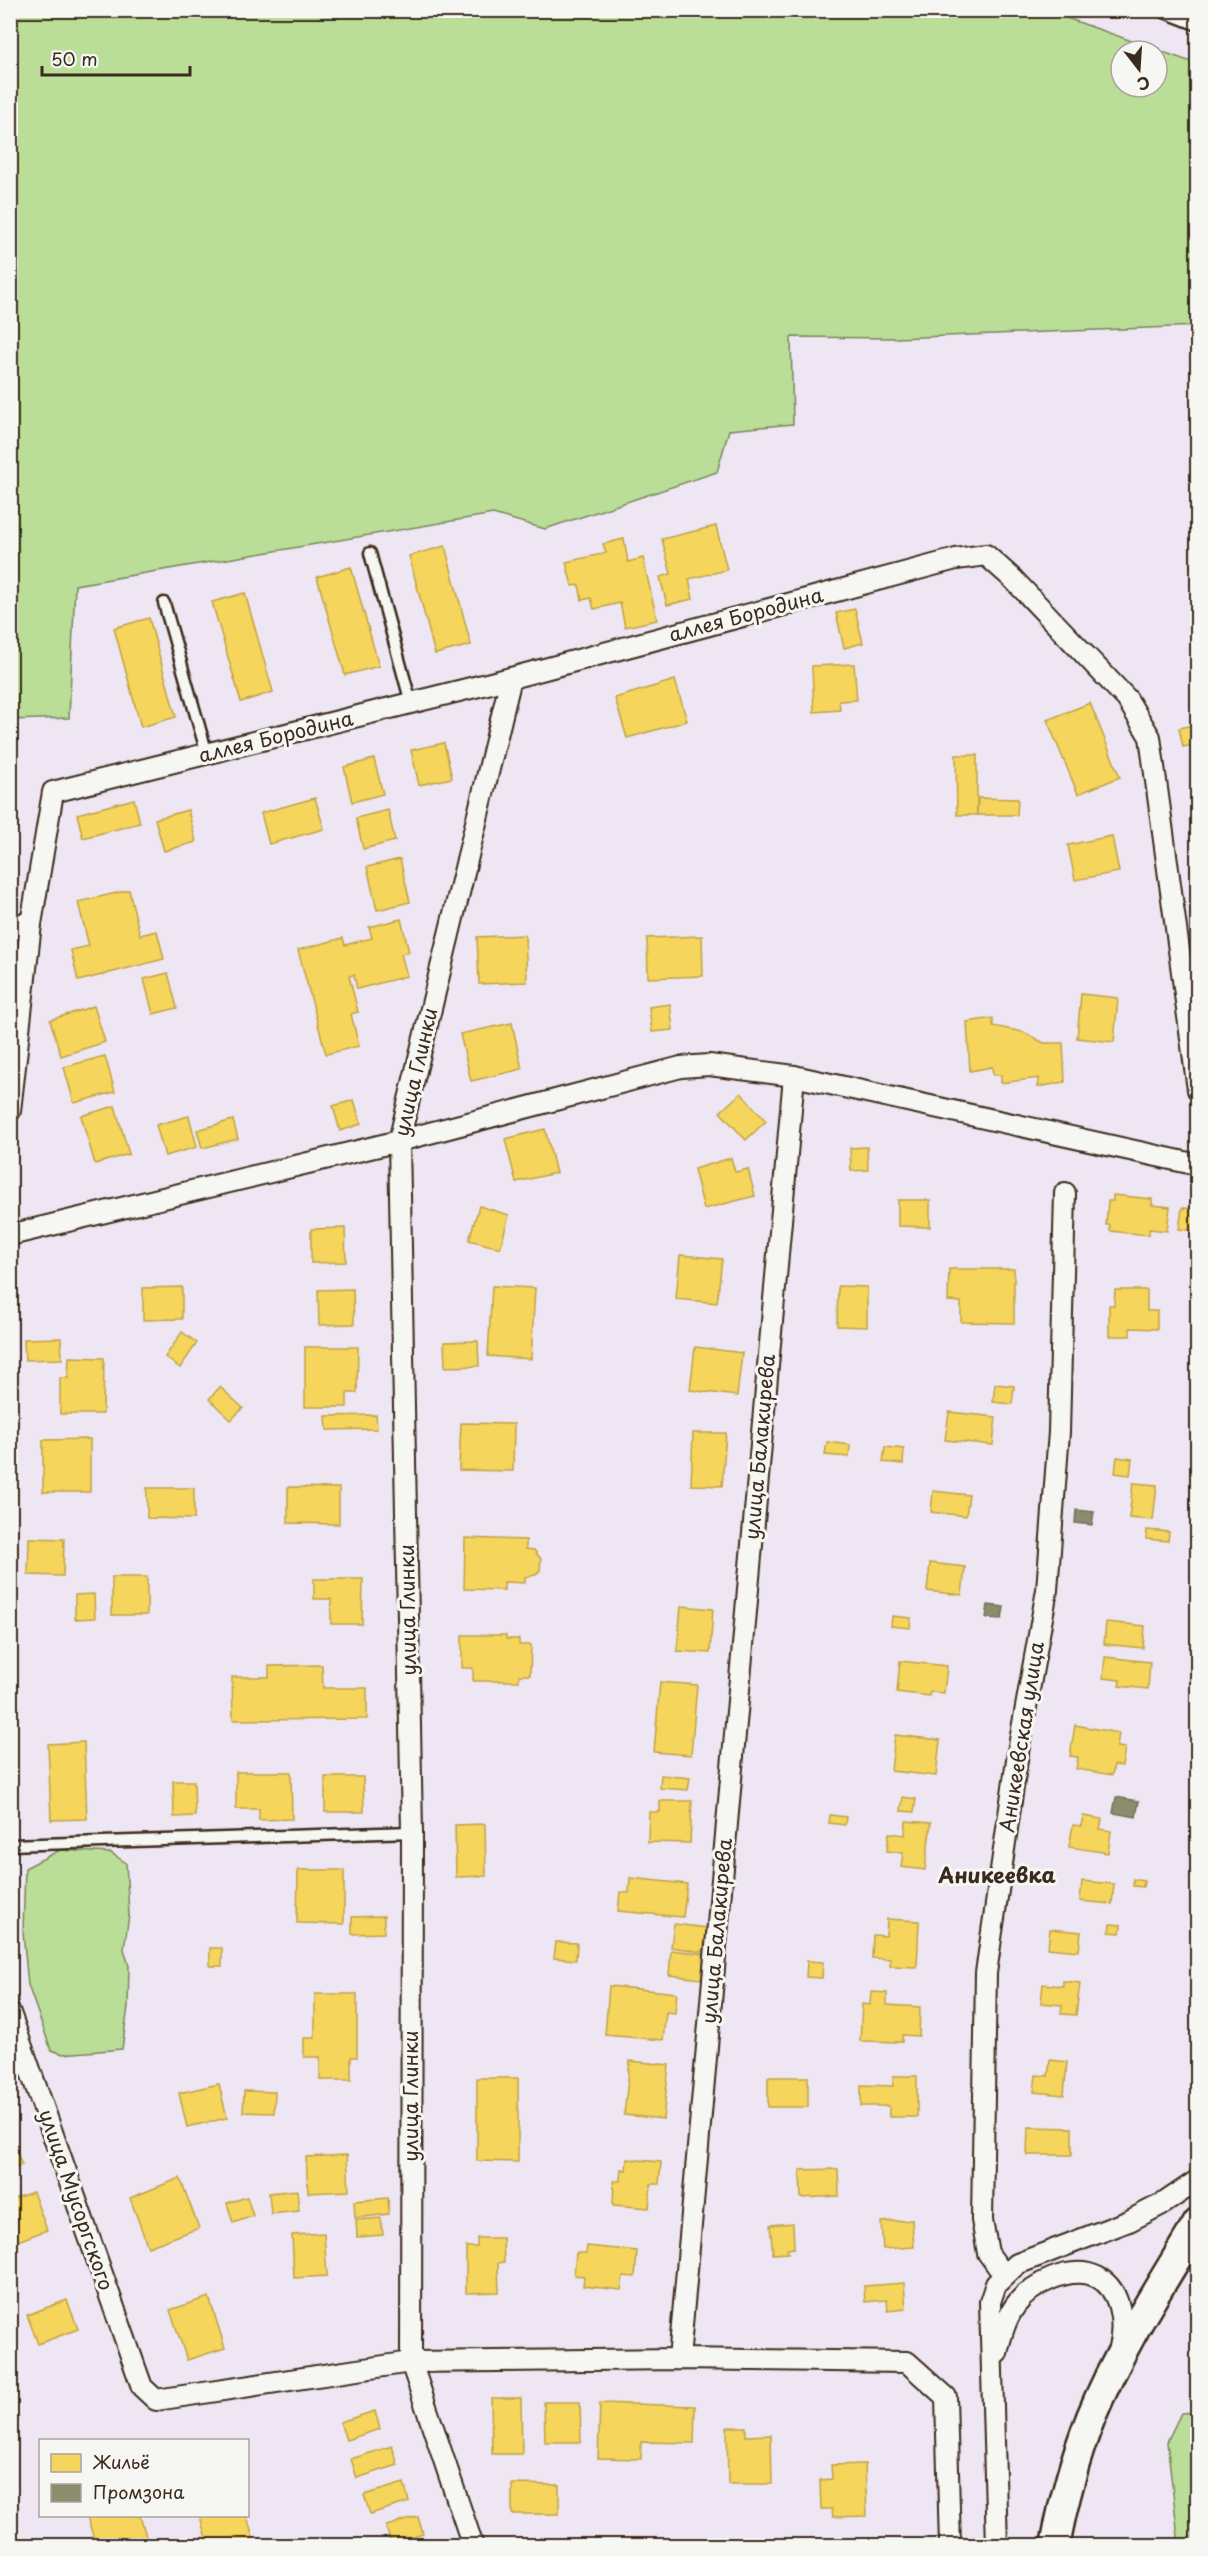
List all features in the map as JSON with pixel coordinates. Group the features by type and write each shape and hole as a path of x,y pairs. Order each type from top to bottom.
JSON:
{"street":[{"name":"аллея Бородина","path":"31,924 53,792 512,678 956,559 986,555 1013,579 1127,699 1150,737 1197,1090"},
{"name":"улица Глинки","path":"473,2546 411,2362 412,1832 399,1141 512,678"},
{"path":"10,924 31,924 10,1111"},
{"path":"10,1235 399,1141 681,1068 720,1066 794,1076 1197,1165"},
{"name":"улица Балакирева","path":"679,2359 794,1076"},
{"name":"Аникеевская улица","path":"1004,2275 988,2253 982,2220 986,1973 1019,1746 1047,1590 1059,1432 1065,1193"},
{"name":"улица Мусоргского","path":"10,2013 142,2387 156,2400 411,2362"},
{"path":"997,2546 990,2302 996,2284 1017,2264 1137,2216 1164,2203 1197,2180"},
{"path":"1055,2546 1061,2513 1091,2417 1139,2321 1197,2223"},
{"path":"991,2388 1002,2331 1015,2305 1033,2288 1063,2275 1096,2276 1106,2283 1113,2293 1122,2319 1122,2336 1114,2372"},
{"path":"411,2362 679,2359 907,2362 946,2397 950,2546"}],"lane":[{"path":"1160,10 1197,25"},
{"path":"370,553 411,703"},
{"path":"164,603 207,754"},
{"path":"10,1845 412,1832"}],"green space":[{"path":"10,11 1047,11 1126,39 1109,39 1109,99 1169,99 1169,54 1197,64 1197,326 896,338 791,337 793,424 729,430 717,472 545,529 493,514 75,585 69,718 11,720"},
{"path":"60,1850 111,1853 126,1863 129,1915 124,1949 129,1966 128,2007 122,2049 63,2054 51,2050 28,1985 23,1932 25,1868"},
{"path":"1197,2412 1197,2545 1179,2545 1167,2442 1181,2413"}],"building: Жильё":[{"path":"716,526 727,570 689,579 693,599 667,605 660,577 671,574 662,539"},
{"path":"624,539 628,562 643,558 657,620 625,627 620,603 594,609 591,598 582,600 579,585 572,586 566,562 606,553 603,544"},
{"path":"445,546 471,645 435,654 409,556"},
{"path":"351,567 379,666 345,675 317,577"},
{"path":"245,593 273,692 241,702 212,602"},
{"path":"855,609 863,643 844,648 836,613"},
{"path":"149,618 176,717 141,727 114,628"},
{"path":"854,664 857,700 839,701 840,710 814,712 812,666"},
{"path":"675,680 687,721 627,738 615,698"},
{"path":"1090,703 1120,777 1078,794 1047,720"},
{"path":"1198,724 1198,744 1183,747 1179,728"},
{"path":"444,743 452,778 419,785 411,750"},
{"path":"956,755 977,755 977,815 957,815"},
{"path":"374,759 383,794 352,802 344,767"},
{"path":"315,798 324,829 269,844 261,813"},
{"path":"978,798 1018,799 1017,815 977,815"},
{"path":"134,799 140,823 83,838 77,814"},
{"path":"188,810 196,842 164,851 155,819"},
{"path":"388,810 395,841 363,849 356,818"},
{"path":"1112,836 1119,872 1075,880 1068,845"},
{"path":"400,859 410,902 377,910 367,867"},
{"path":"129,890 140,935 157,931 164,959 78,981 71,950 89,946 78,902"},
{"path":"401,919 409,952 401,954 407,976 357,989 354,975 349,976 358,1012 351,1014 359,1046 326,1054 298,950 343,938 345,945 372,938 369,927"},
{"path":"525,935 527,982 479,984 477,937"},
{"path":"702,936 703,976 648,978 647,938"},
{"path":"168,973 177,1008 153,1014 144,979"},
{"path":"1081,994 1118,998 1114,1042 1077,1038"},
{"path":"670,1004 673,1030 652,1032 649,1007"},
{"path":"94,1006 105,1042 61,1056 50,1020"},
{"path":"993,1018 993,1026 1023,1032 1044,1043 1063,1043 1065,1082 1038,1087 1039,1078 1001,1083 1001,1075 993,1075 992,1067 970,1071 967,1022"},
{"path":"512,1023 522,1069 471,1081 460,1034"},
{"path":"105,1056 115,1092 74,1103 64,1067"},
{"path":"741,1093 766,1121 746,1140 720,1112"},
{"path":"354,1100 361,1124 340,1131 333,1106"},
{"path":"115,1106 129,1154 95,1164 81,1116"},
{"path":"189,1116 197,1147 165,1156 156,1125"},
{"path":"233,1120 238,1139 202,1148 197,1130"},
{"path":"545,1129 556,1173 516,1182 505,1139"},
{"path":"867,1147 868,1170 851,1171 850,1148"},
{"path":"731,1158 735,1172 748,1169 755,1196 704,1209 694,1169"},
{"path":"1113,1195 1152,1199 1152,1205 1170,1207 1167,1231 1149,1229 1149,1235 1110,1231 1110,1225 1106,1225 1108,1201 1113,1201"},
{"path":"898,1200 930,1200 930,1227 898,1226"},
{"path":"479,1206 509,1215 500,1248 469,1240"},
{"path":"1182,1208 1198,1209 1198,1231 1179,1229"},
{"path":"345,1228 346,1262 311,1263 311,1229"},
{"path":"680,1255 722,1259 717,1303 676,1299"},
{"path":"949,1269 1014,1269 1014,1323 961,1322 961,1302 948,1301"},
{"path":"492,1286 535,1288 531,1359 488,1356"},
{"path":"838,1286 867,1287 867,1327 837,1326"},
{"path":"182,1287 182,1319 143,1320 143,1288"},
{"path":"353,1289 354,1324 319,1325 318,1290"},
{"path":"1115,1290 1147,1290 1147,1311 1157,1311 1157,1329 1130,1328 1130,1336 1109,1336 1109,1305 1114,1305"},
{"path":"182,1332 197,1343 180,1368 165,1357"},
{"path":"61,1338 62,1359 25,1360 24,1339"},
{"path":"478,1341 479,1366 445,1367 444,1342"},
{"path":"305,1347 358,1347 357,1393 347,1393 347,1407 305,1407"},
{"path":"695,1347 742,1353 737,1396 690,1390"},
{"path":"69,1357 104,1358 103,1414 60,1414 60,1378 68,1378"},
{"path":"995,1384 1014,1386 1012,1404 993,1402"},
{"path":"220,1387 243,1408 231,1420 209,1399"},
{"path":"949,1412 996,1417 993,1445 945,1440"},
{"path":"376,1415 377,1429 327,1430 326,1416"},
{"path":"461,1423 514,1424 513,1471 459,1470"},
{"path":"693,1433 726,1433 722,1486 691,1485"},
{"path":"90,1439 90,1492 43,1492 43,1440"},
{"path":"827,1442 850,1445 849,1457 825,1455"},
{"path":"885,1447 904,1449 903,1464 883,1462"},
{"path":"1117,1457 1132,1459 1130,1475 1115,1473"},
{"path":"1133,1483 1157,1485 1153,1520 1129,1518"},
{"path":"288,1487 339,1488 339,1524 288,1523"},
{"path":"147,1488 194,1488 194,1519 147,1518"},
{"path":"933,1491 969,1495 966,1516 931,1512"},
{"path":"1147,1530 1169,1532 1168,1541 1146,1539"},
{"path":"29,1538 64,1539 63,1576 28,1575"},
{"path":"465,1538 526,1540 526,1549 534,1550 541,1559 540,1570 536,1575 525,1577 525,1583 504,1582 504,1590 464,1589"},
{"path":"930,1563 965,1567 962,1595 927,1591"},
{"path":"112,1577 147,1577 147,1615 112,1615"},
{"path":"314,1579 363,1579 362,1624 331,1624 331,1599 314,1599"},
{"path":"94,1594 95,1618 75,1619 75,1595"},
{"path":"681,1606 713,1609 710,1653 677,1651"},
{"path":"892,1616 911,1618 910,1628 891,1626"},
{"path":"1106,1622 1145,1626 1143,1648 1104,1644"},
{"path":"462,1635 506,1635 506,1639 519,1639 519,1645 531,1645 530,1675 519,1675 519,1681 473,1681 473,1668 462,1668"},
{"path":"1105,1657 1150,1662 1148,1689 1119,1686 1120,1680 1103,1678"},
{"path":"900,1661 947,1666 944,1693 930,1692 929,1696 897,1692"},
{"path":"322,1665 323,1688 367,1688 367,1719 233,1720 232,1677 269,1677 269,1666"},
{"path":"660,1682 697,1685 691,1755 654,1752"},
{"path":"1075,1725 1119,1733 1117,1747 1125,1748 1122,1766 1114,1765 1112,1775 1076,1769 1078,1757 1070,1756"},
{"path":"895,1735 940,1740 936,1776 891,1771"},
{"path":"84,1742 87,1819 51,1820 48,1744"},
{"path":"236,1772 291,1772 292,1819 259,1820 259,1809 236,1809"},
{"path":"661,1775 690,1778 688,1790 660,1788"},
{"path":"325,1777 363,1777 364,1812 325,1812"},
{"path":"173,1781 194,1781 195,1816 174,1817"},
{"path":"903,1797 916,1799 914,1812 901,1811"},
{"path":"660,1801 692,1801 690,1843 648,1842 649,1812 660,1812"},
{"path":"830,1815 846,1817 845,1825 829,1823"},
{"path":"1083,1816 1102,1819 1100,1829 1111,1831 1108,1853 1069,1847 1073,1825 1081,1826"},
{"path":"906,1821 931,1823 925,1870 901,1867 903,1853 887,1851 889,1833 905,1835"},
{"path":"485,1824 486,1876 456,1877 455,1825"},
{"path":"298,1870 344,1870 344,1924 297,1923"},
{"path":"630,1878 687,1884 683,1917 618,1911 620,1892 629,1893"},
{"path":"1133,1879 1144,1881 1143,1887 1133,1886"},
{"path":"1082,1881 1114,1884 1112,1904 1080,1901"},
{"path":"384,1916 384,1933 352,1934 352,1917"},
{"path":"887,1919 919,1921 917,1967 890,1966 890,1959 872,1958 873,1935 886,1936"},
{"path":"674,1924 707,1928 703,1952 671,1947"},
{"path":"1110,1924 1121,1925 1120,1933 1109,1932"},
{"path":"1050,1929 1081,1932 1079,1951 1048,1948"},
{"path":"556,1942 577,1943 576,1960 554,1958"},
{"path":"210,1948 222,1948 222,1966 210,1966"},
{"path":"671,1950 704,1954 701,1979 669,1975"},
{"path":"807,1961 823,1962 822,1978 806,1977"},
{"path":"1063,1981 1080,1983 1076,2015 1061,2014 1062,2005 1041,2003 1043,1984 1063,1986"},
{"path":"609,1986 677,1993 675,2013 666,2012 663,2040 605,2035"},
{"path":"871,1992 887,1993 887,2005 920,2007 919,2036 902,2035 902,2042 860,2041 862,2004 870,2005"},
{"path":"315,1994 357,1994 357,2057 351,2057 351,2080 320,2080 320,2057 304,2057 304,2038 315,2038"},
{"path":"1050,2060 1067,2062 1064,2095 1034,2092 1036,2075 1048,2076"},
{"path":"630,2061 669,2065 663,2119 624,2115"},
{"path":"893,2076 917,2076 917,2117 889,2117 889,2106 861,2106 861,2085 893,2086"},
{"path":"768,2077 808,2077 808,2107 768,2107"},
{"path":"477,2078 518,2078 518,2162 477,2161"},
{"path":"219,2084 227,2118 187,2127 179,2093"},
{"path":"244,2091 275,2092 274,2113 243,2112"},
{"path":"1028,2127 1072,2128 1072,2155 1027,2155"},
{"path":"10,2135 22,2165 10,2169"},
{"path":"347,2155 349,2191 308,2193 306,2157"},
{"path":"627,2159 661,2162 659,2184 651,2184 649,2208 613,2205 614,2181 620,2181 621,2169 626,2170"},
{"path":"838,2169 839,2196 801,2198 800,2170"},
{"path":"180,2178 199,2228 148,2247 130,2198"},
{"path":"297,2190 299,2211 271,2214 269,2193"},
{"path":"33,2192 47,2230 10,2244 10,2200"},
{"path":"247,2197 253,2216 233,2223 227,2203"},
{"path":"388,2198 389,2214 355,2218 354,2201"},
{"path":"381,2218 383,2235 357,2237 356,2220"},
{"path":"912,2220 914,2247 883,2249 881,2222"},
{"path":"793,2223 794,2248 787,2249 788,2253 773,2254 770,2225"},
{"path":"324,2233 327,2276 294,2278 292,2235"},
{"path":"477,2238 503,2238 504,2262 498,2263 499,2292 466,2293 466,2247 477,2247"},
{"path":"587,2246 637,2251 635,2277 623,2276 621,2290 583,2286 584,2276 574,2275 576,2253 586,2253"},
{"path":"904,2283 906,2309 888,2311 887,2300 865,2302 864,2286"},
{"path":"209,2297 225,2348 187,2360 170,2310"},
{"path":"67,2300 78,2329 38,2344 27,2315"},
{"path":"491,2398 521,2398 522,2454 492,2454"},
{"path":"544,2402 580,2402 581,2442 545,2442"},
{"path":"600,2403 695,2406 694,2443 641,2442 641,2459 598,2458"},
{"path":"375,2411 380,2429 346,2440 340,2422"},
{"path":"727,2427 746,2427 746,2436 771,2435 772,2484 728,2484"},
{"path":"392,2446 398,2465 357,2478 351,2459"},
{"path":"865,2464 867,2516 833,2517 832,2509 821,2509 820,2480 832,2479 831,2465"},
{"path":"404,2483 409,2502 370,2514 364,2495"},
{"path":"512,2484 559,2485 559,2514 512,2514"},
{"path":"87,2517 140,2517 149,2546 96,2546"},
{"path":"200,2517 247,2517 255,2546 208,2546"},
{"path":"418,2517 423,2534 391,2544 386,2526"}],"building: Промзона":[{"path":"1076,1510 1094,1512 1092,1525 1075,1523"},
{"path":"988,1605 1004,1607 1002,1619 986,1618"},
{"path":"1116,1797 1139,1801 1136,1817 1113,1813"}],"district":[{"name":"Аникеевка","path":"997,1876"}]}
